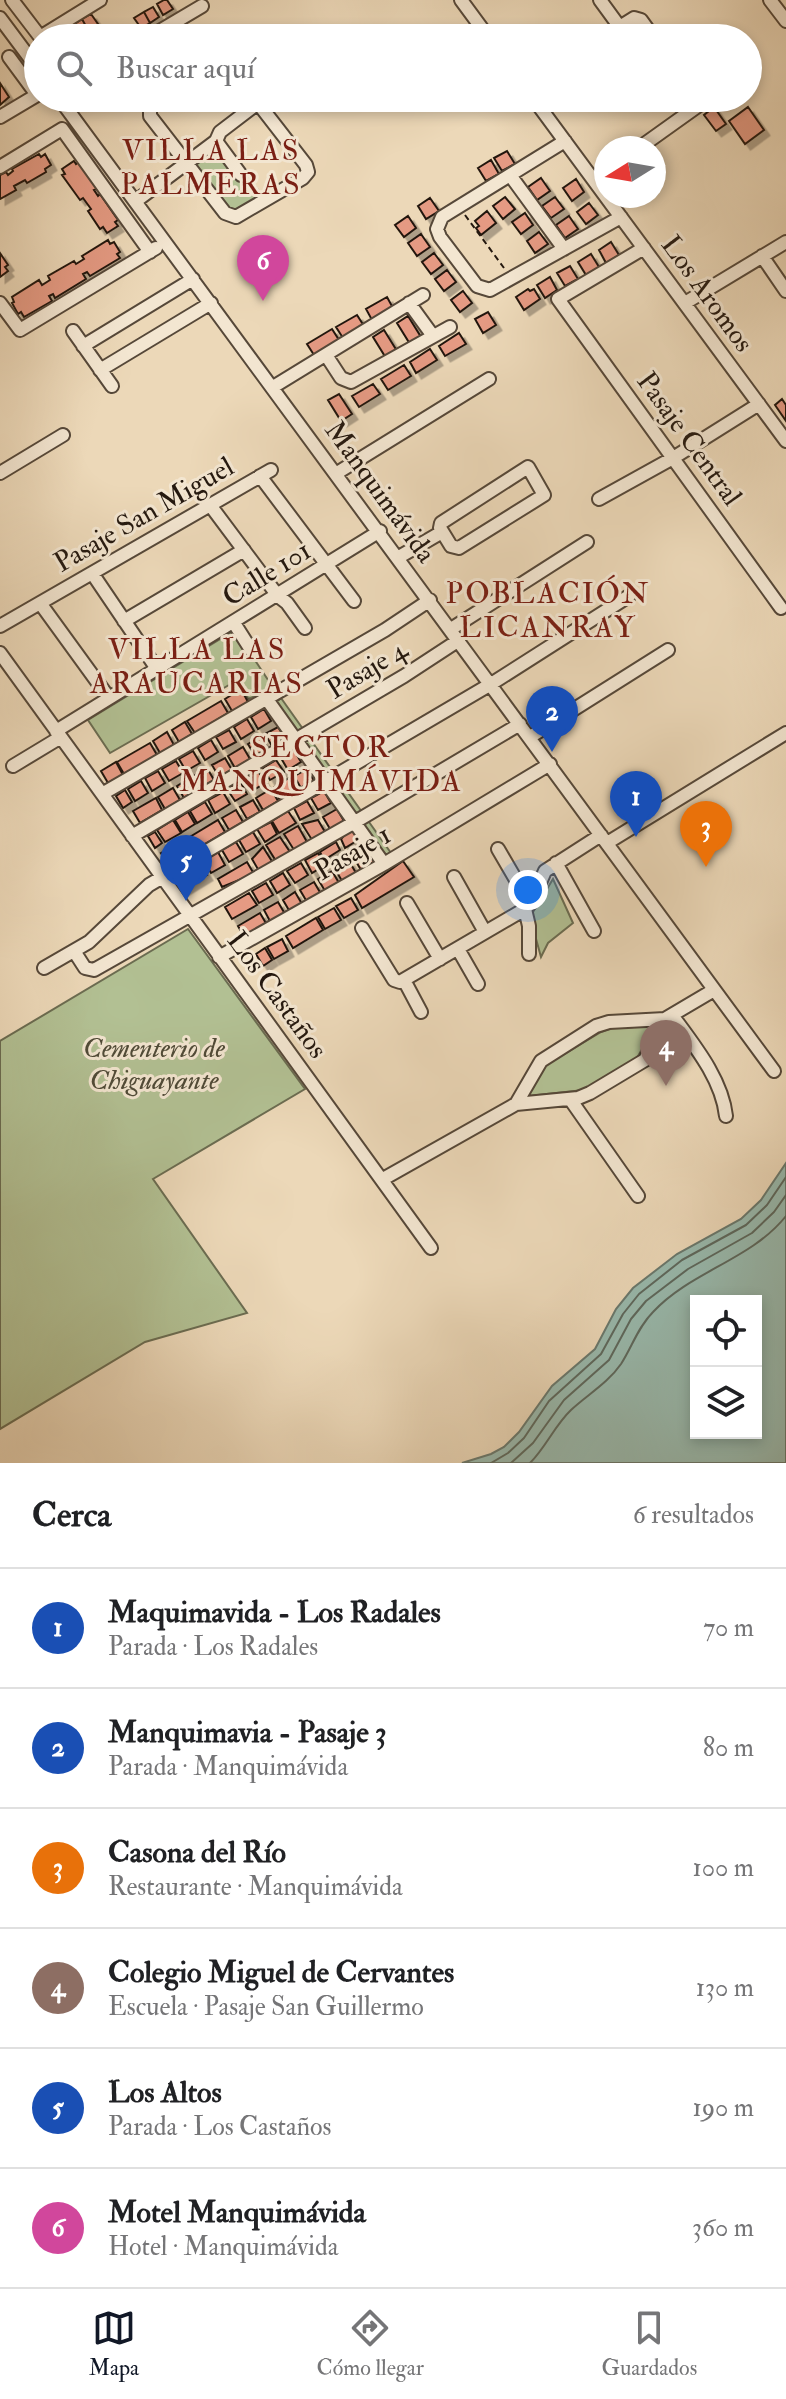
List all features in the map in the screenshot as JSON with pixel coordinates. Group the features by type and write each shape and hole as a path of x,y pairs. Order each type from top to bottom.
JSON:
{"street":[{"path":"12,0 30,24"},
{"path":"61,24 100,0"},
{"path":"461,0 479,24"},
{"path":"600,0 618,24"},
{"path":"770,0 786,21"},
{"path":"172,24 202,6"},
{"path":"0,18 24,50"},
{"path":"623,24 634,18 644,24"},
{"path":"9,57 24,77"},
{"path":"0,117 24,103"},
{"name":"Manquimávida","path":"69,112 774,1071"},
{"path":"150,112 225,213 232,217 278,193 308,172 306,165 265,112"},
{"path":"136,201 216,141 220,132 243,112"},
{"name":"Los Aromos","path":"543,112 594,181"},
{"path":"655,136 686,112"},
{"path":"0,167 62,129 150,252"},
{"path":"216,141 241,175"},
{"path":"565,141 439,220 437,229 440,237 479,288 494,289 621,217"},
{"path":"510,175 564,249"},
{"name":"Los Aromos","path":"614,208 786,440"},
{"path":"685,303 786,242"},
{"path":"0,303 20,330 150,252 168,245"},
{"name":"Pasaje Central","path":"644,248 558,299 781,608"},
{"path":"762,256 786,291"},
{"path":"83,346 193,279"},
{"path":"273,387 423,295"},
{"path":"100,370 211,303"},
{"path":"409,303 433,336"},
{"path":"326,355 341,378 348,382 450,327"},
{"path":"73,331 112,386"},
{"path":"337,473 489,379"},
{"path":"599,499 673,458 759,404"},
{"path":"0,473 63,435"},
{"path":"528,467 544,495 459,548 451,546 442,532 439,525 442,521 528,467"},
{"name":"Pasaje San Miguel","path":"0,626 266,473 327,565"},
{"path":"210,505 305,628"},
{"name":"Calle 101","path":"13,766 109,698 380,531"},
{"path":"399,557 442,532"},
{"path":"451,629 587,542"},
{"path":"124,621 244,550"},
{"path":"327,565 354,601"},
{"path":"92,573 157,669"},
{"path":"44,968 101,932 142,890 162,877 491,684 629,596"},
{"path":"102,794 430,600"},
{"path":"40,603 109,698"},
{"path":"234,623 253,653"},
{"name":"Pasaje 4","path":"132,836 421,667 459,640"},
{"path":"530,737 668,650"},
{"name":"Los Castaños","path":"0,653 6,673 58,734 431,1248"},
{"path":"266,698 384,864"},
{"path":"74,951 85,968 94,970 520,724"},
{"path":"400,981 527,907 542,874 556,863 604,839 786,733"},
{"name":"Pasaje 1","path":"219,957 384,864 550,764"},
{"path":"498,849 527,907 529,954"},
{"path":"556,863 594,931"},
{"path":"454,877 485,932"},
{"path":"407,903 440,959"},
{"path":"362,928 421,1012"},
{"path":"458,949 478,984"},
{"path":"516,1104 541,1061 596,1026 669,1017 714,990"},
{"path":"383,1179 516,1104 570,1099 590,1093 645,1060 669,1017"},
{"path":"669,1017 695,1046 721,1092 726,1116"},
{"path":"570,1099 638,1196"}],"path":[{"path":"459,206 512,279"}],"green space":[{"path":"217,149 240,180 247,175 262,195 241,210 229,211 194,165"},
{"path":"235,630 274,689 248,699 236,681 110,753 88,720"},
{"path":"281,698 391,853 384,856 274,704"},
{"path":"553,879 573,923 548,943 541,957 530,917"},
{"name":"Cementerio de Chiguayante","path":"188,929 305,1089 153,1179 247,1313 145,1342 0,1429 0,1041"},
{"path":"655,1026 637,1058 584,1090 528,1096 546,1065 601,1032 612,1028"}],"water":[{"path":"786,1163 786,1463 462,1463 504,1447 519,1432 552,1386 595,1349 616,1309 633,1288 677,1254 741,1219 761,1200"}],"building":[{"path":"164,0 173,9 163,15 157,4"},
{"path":"153,7 159,17 150,23 144,12"},
{"path":"144,12 150,23 138,24 134,18"},
{"path":"91,14 98,24 85,24 82,19"},
{"path":"0,83 9,97 0,105"},
{"path":"718,112 726,124 716,131 704,115"},
{"path":"741,112 751,112 764,130 745,144 729,121"},
{"path":"507,151 515,164 502,171 494,158"},
{"path":"39,154 41,157 45,154 51,165 45,169 46,172 27,183 25,180 14,186 16,190 0,199 0,175 6,172 8,175 12,169"},
{"path":"491,160 499,174 486,181 478,168"},
{"path":"74,161 76,164 79,162 97,189 94,190 98,196 100,194 118,220 115,222 118,226 107,233 103,227 100,229 88,211 91,209 83,198 80,200 62,175 65,174 62,169"},
{"path":"541,178 550,191 537,200 528,187"},
{"path":"576,179 584,192 572,201 563,188"},
{"path":"505,197 515,209 503,219 493,206"},
{"path":"555,197 564,209 551,218 542,206"},
{"path":"430,198 439,211 426,219 418,206"},
{"path":"589,203 598,215 586,224 577,212"},
{"path":"487,211 496,223 481,235 475,221"},
{"path":"525,213 533,225 521,234 512,222"},
{"path":"408,216 416,228 404,237 395,225"},
{"path":"569,216 578,229 565,238 556,225"},
{"path":"539,232 548,244 535,253 527,241"},
{"path":"421,234 430,247 417,256 408,243"},
{"path":"108,240 110,244 114,242 120,258 90,276 87,272 83,274 86,279 55,298 53,294 49,296 52,301 24,317 21,312 18,314 12,297 39,280 42,285 50,280 48,276 74,261 76,264 84,259 82,256"},
{"path":"611,242 619,255 606,263 599,250"},
{"path":"0,253 8,265 5,267 8,271 0,277"},
{"path":"434,253 443,265 431,274 422,262"},
{"path":"591,254 599,267 586,275 578,262"},
{"path":"570,266 578,279 565,286 557,273"},
{"path":"447,270 456,282 444,291 435,279"},
{"path":"550,277 557,290 545,298 537,285"},
{"path":"528,289 534,289 540,299 524,310 516,297"},
{"path":"463,291 472,303 460,312 451,300"},
{"path":"387,297 393,308 372,320 366,309"},
{"path":"488,312 496,325 483,333 475,319"},
{"path":"357,315 364,326 343,338 336,327"},
{"path":"408,316 421,337 410,344 397,323"},
{"path":"332,329 339,340 314,355 307,344"},
{"path":"384,330 397,351 386,358 373,337"},
{"path":"459,333 466,344 445,356 439,346"},
{"path":"430,349 437,360 416,373 410,362"},
{"path":"404,365 411,376 388,390 381,379"},
{"path":"373,384 380,394 359,407 352,396"},
{"path":"339,394 352,414 341,421 328,400"},
{"path":"782,399 786,405 786,421 775,405"},
{"path":"241,689 248,702 232,711 225,699"},
{"path":"221,701 228,713 195,733 187,721"},
{"path":"264,709 271,721 258,729 251,717"},
{"path":"247,719 254,731 241,739 234,727"},
{"path":"185,722 192,734 179,742 172,730"},
{"path":"278,727 285,738 272,746 265,734"},
{"path":"229,730 236,742 223,749 216,737"},
{"path":"167,732 174,745 160,753 153,741"},
{"path":"261,736 268,749 255,756 248,744"},
{"path":"211,740 218,752 205,760 198,748"},
{"path":"150,743 157,755 124,774 117,762"},
{"path":"243,747 250,759 235,768 228,756"},
{"path":"294,750 301,762 288,770 281,758"},
{"path":"193,751 200,763 186,771 179,759"},
{"path":"225,758 232,770 219,777 212,765"},
{"path":"276,760 284,772 270,780 263,768"},
{"path":"176,761 183,773 169,781 162,769"},
{"path":"116,762 123,775 108,783 101,771"},
{"path":"207,768 214,780 199,789 192,777"},
{"path":"307,769 314,781 301,788 294,776"},
{"path":"158,771 165,783 152,791 145,778"},
{"path":"258,771 265,783 252,791 245,778"},
{"path":"190,778 197,790 184,798 177,786"},
{"path":"289,778 297,791 280,800 273,788"},
{"path":"141,781 148,793 135,801 128,789"},
{"path":"240,781 247,794 235,801 227,789"},
{"path":"173,788 180,800 165,809 158,797"},
{"path":"271,789 278,801 263,810 256,798"},
{"path":"125,790 132,802 123,808 116,796"},
{"path":"324,791 331,803 318,810 311,798"},
{"path":"223,792 230,804 215,813 208,800"},
{"path":"156,798 162,810 140,823 133,811"},
{"path":"253,800 260,812 247,819 240,807"},
{"path":"307,801 314,813 300,820 294,808"},
{"path":"205,802 212,814 197,823 190,811"},
{"path":"337,809 344,821 330,829 323,817"},
{"path":"236,810 243,822 229,830 222,818"},
{"path":"288,811 296,823 279,833 272,821"},
{"path":"188,812 195,824 182,832 175,820"},
{"path":"173,820 181,833 165,842 157,830"},
{"path":"218,820 225,832 195,850 188,838"},
{"path":"318,820 325,832 312,840 302,824"},
{"path":"271,822 277,834 265,842 257,829"},
{"path":"298,826 307,842 294,850 284,834"},
{"path":"351,828 358,840 345,848 341,839"},
{"path":"155,832 162,843 155,848 148,836"},
{"path":"253,832 260,844 246,852 239,840"},
{"path":"280,837 290,852 276,861 266,845"},
{"path":"184,840 191,852 168,865 161,853"},
{"path":"236,842 243,854 229,862 222,850"},
{"path":"336,842 340,850 324,860 320,852"},
{"path":"263,847 273,863 259,871 252,859"},
{"path":"367,851 374,862 361,870 354,858"},
{"path":"218,852 225,865 211,873 204,861"},
{"path":"318,853 325,865 312,873 305,860"},
{"path":"349,861 356,873 342,881 335,869"},
{"path":"403,861 414,877 362,908 355,895"},
{"path":"247,862 254,874 222,887 218,879"},
{"path":"199,863 207,875 182,890 175,878"},
{"path":"301,863 308,875 295,883 287,871"},
{"path":"332,871 339,883 325,891 318,879"},
{"path":"283,873 290,885 277,893 270,881"},
{"path":"314,882 321,894 307,902 300,890"},
{"path":"266,883 273,895 259,903 252,891"},
{"path":"295,892 302,904 290,912 283,900"},
{"path":"249,893 257,905 232,919 225,907"},
{"path":"351,898 358,910 344,918 336,906"},
{"path":"278,902 285,914 271,923 264,910"},
{"path":"334,908 341,920 325,929 318,917"},
{"path":"260,913 267,925 245,938 238,926"},
{"path":"316,918 323,930 293,948 286,936"},
{"path":"282,939 288,951 274,959 267,947"},
{"path":"265,948 272,960 263,966 256,954"}],"place":[{"name":"Motel Manquimávida","path":"263,301"},
{"name":"Manquimavia - Pasaje 3","path":"552,752"},
{"name":"Maquimavida - Los Radales","path":"636,837"},
{"name":"Casona del Río","path":"706,867"},
{"name":"Los Altos","path":"186,901"},
{"name":"Colegio Miguel de Cervantes","path":"666,1086"}],"district":[{"name":"VILLA LAS PALMERAS","path":"211,167"},
{"name":"POBLACIÓN LICANRAY","path":"548,610"},
{"name":"VILLA LAS ARAUCARIAS","path":"197,666"},
{"name":"SECTOR MANQUIMÁVIDA","path":"321,764"}]}
